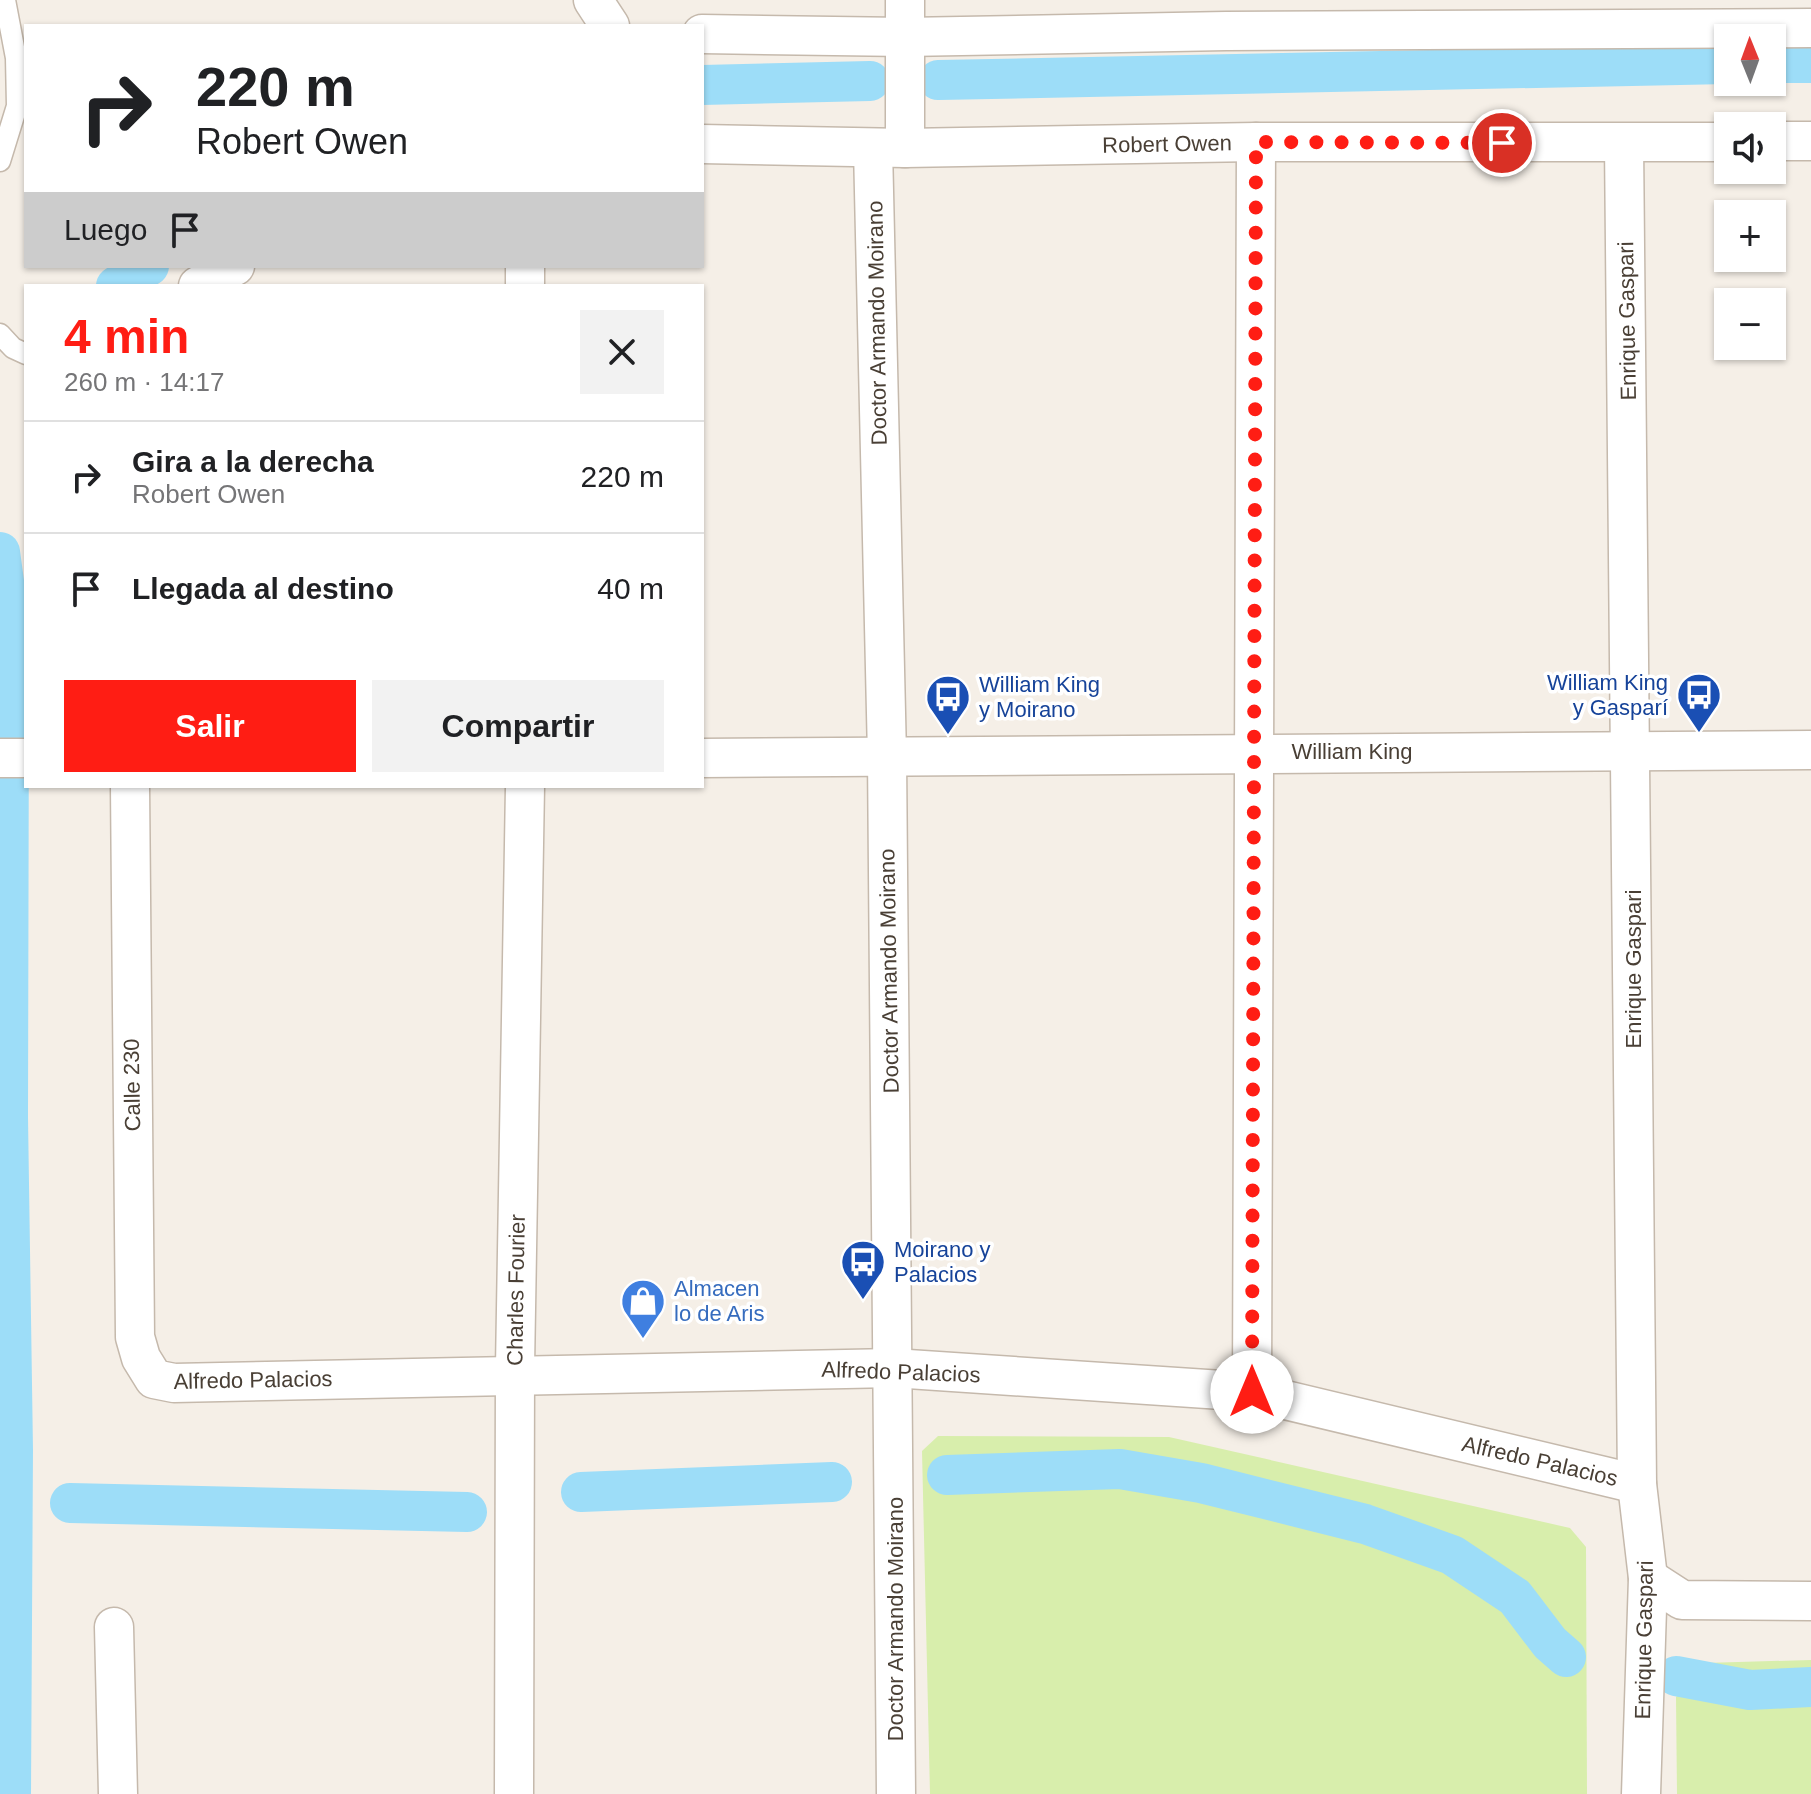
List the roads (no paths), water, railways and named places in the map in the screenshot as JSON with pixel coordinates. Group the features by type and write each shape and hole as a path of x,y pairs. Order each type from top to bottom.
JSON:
{"street":[{"path":"593,0 609,24"},
{"name":"Doctor Armando Moirano","path":"896,1794 887,756 889,148 905,37 905,0"},
{"path":"704,34 905,37 1226,16 1811,28"},
{"path":"1786,141 1811,141"},
{"path":"1252,1392 1256,142"},
{"name":"Robert Owen","path":"704,144 889,148 1256,142 1714,142"},
{"name":"Enrique Gaspari","path":"1624,143 1637,1484 1648,1578 1641,1794"},
{"path":"202,284 231,268"},
{"name":"William King","path":"704,758 1811,750"},
{"path":"0,758 24,758"},
{"name":"Calle 230","path":"130,788 135,1337 141,1358 154,1379"},
{"name":"Charles Fourier","path":"514,1794 515,1374 525,788"},
{"name":"Alfredo Palacios","path":"154,1379 174,1383 893,1368 1252,1392 1637,1484"},
{"path":"1648,1578 1682,1600 1811,1601"},
{"path":"114,1627 118,1794"}],"lane":[{"path":"0,161 17,106 16,58 5,0"},
{"path":"0,334 13,348 24,353"}],"waterway":[{"path":"1786,63 1811,63"},
{"path":"938,80 1714,64"},
{"path":"704,85 870,81"},
{"path":"119,284 146,268"},
{"path":"0,552 7,604 9,675 8,1117 13,1450 11,1794"},
{"path":"947,1475 1120,1469 1201,1483 1365,1524 1452,1555 1515,1597 1550,1643 1566,1657"},
{"path":"581,1492 832,1482"},
{"path":"70,1503 467,1512"},
{"path":"1676,1676 1750,1690 1811,1687"}],"place":[{"name":"William King y Gasparí","path":"1699,734"},
{"name":"William King y Moirano","path":"948,736"},
{"name":"Moirano y Palacios","path":"863,1301"},
{"name":"Almacen lo de Aris","path":"643,1340"}]}
